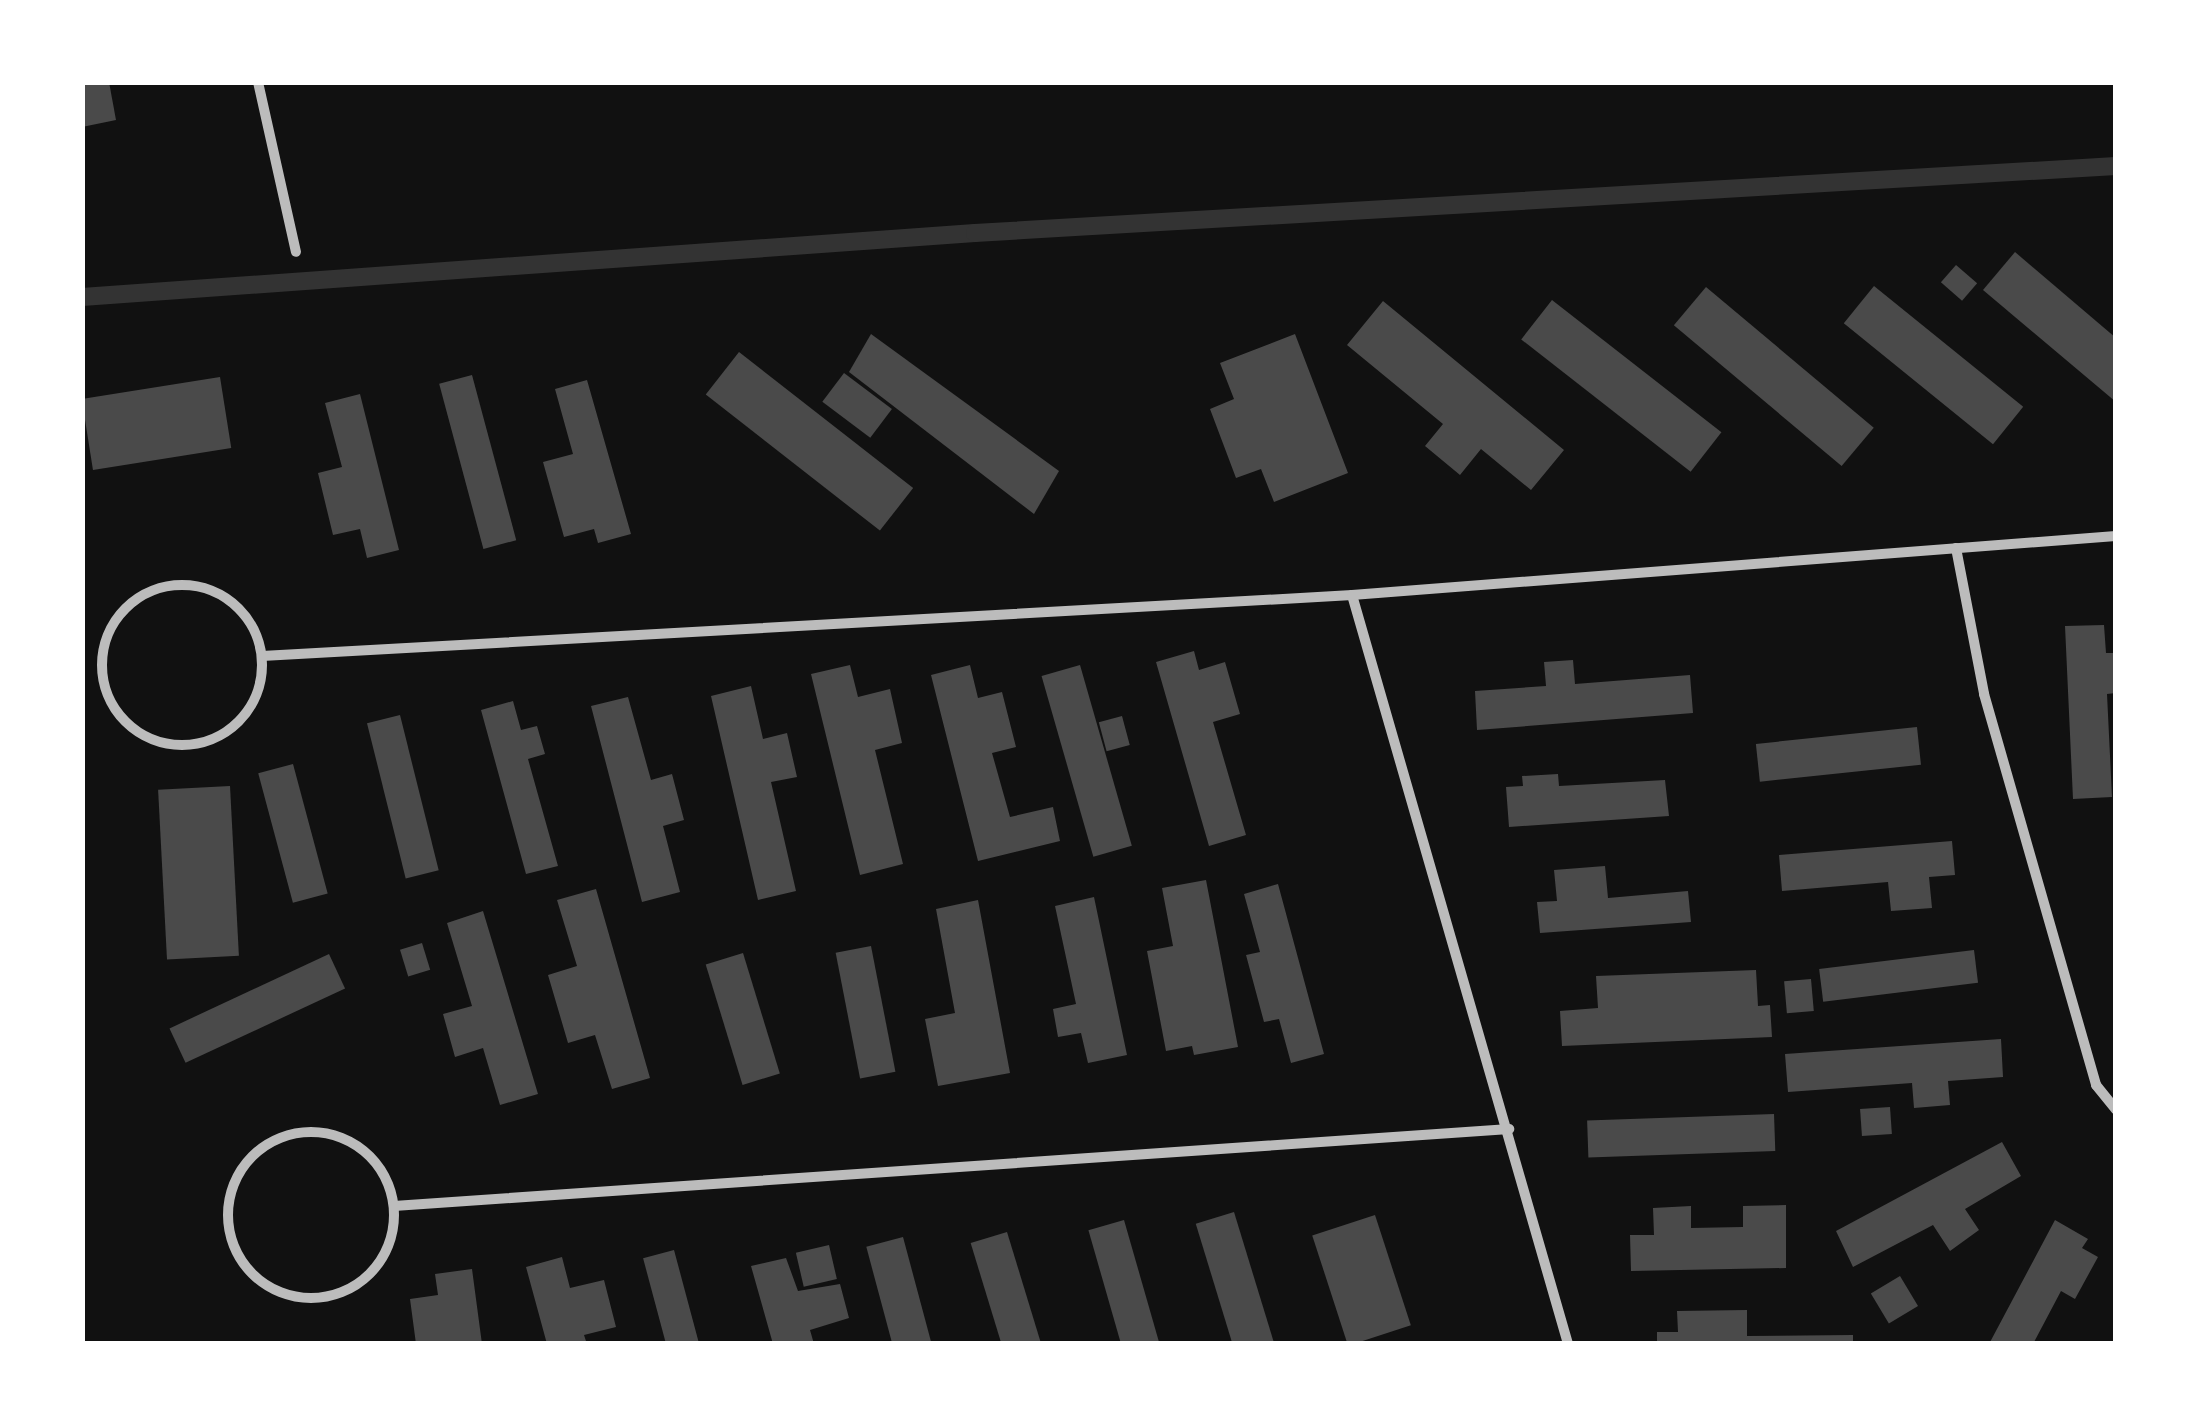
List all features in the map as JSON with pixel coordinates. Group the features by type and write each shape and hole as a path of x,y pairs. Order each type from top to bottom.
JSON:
{"street":[{"path":"258,82 296,252"},
{"path":"262,656 1352,595 2116,536"},
{"path":"1956,548 1984,694 2096,1084 2116,1110"},
{"path":"170,585 197,586 241,610 262,656 250,709 207,742 152,740 120,714 102,677 102,652 126,607 170,585"},
{"path":"1352,595 1568,1344"},
{"path":"394,1206 1508,1128"},
{"path":"302,1132 352,1142 387,1181 394,1206 381,1262 335,1296 306,1300 278,1292 244,1265 227,1226 228,1197 254,1152 302,1132"}],"building":[{"path":"82,82 109,82 116,120 82,127"},
{"path":"2015,252 2116,338 2116,402 1983,290"},
{"path":"1956,265 1977,283 1962,301 1941,282"},
{"path":"1874,286 2023,407 1993,444 1844,323"},
{"path":"1706,287 1874,428 1842,466 1674,325"},
{"path":"1552,300 1721,432 1691,472 1521,339"},
{"path":"1383,301 1564,450 1531,490 1481,449 1460,475 1425,446 1443,424 1347,345"},
{"path":"871,334 1059,471 1034,514 849,372"},
{"path":"1295,334 1348,473 1274,502 1261,469 1236,478 1210,409 1234,399 1220,363"},
{"path":"739,352 913,488 880,531 706,395"},
{"path":"844,373 892,409 870,438 822,402"},
{"path":"472,375 516,540 483,549 439,384"},
{"path":"220,377 231,448 93,470 82,399"},
{"path":"587,380 631,534 598,543 594,529 564,537 543,462 573,454 555,389"},
{"path":"360,394 399,550 367,558 360,529 333,535 318,473 342,467 325,403"},
{"path":"2104,625 2106,653 2116,653 2116,693 2107,694 2112,797 2073,799 2065,626"},
{"path":"1194,651 1199,670 1225,662 1240,714 1213,722 1246,835 1209,846 1156,662"},
{"path":"1573,660 1575,684 1690,675 1693,713 1477,730 1475,691 1546,686 1544,662"},
{"path":"850,665 858,697 890,689 902,743 875,750 903,864 860,875 811,674"},
{"path":"970,665 978,698 1002,692 1016,747 992,753 1010,817 1053,807 1060,841 978,861 931,675"},
{"path":"1080,665 1132,846 1093,857 1042,676"},
{"path":"751,686 763,739 787,733 797,777 771,782 796,891 758,900 711,696"},
{"path":"628,697 651,780 672,774 684,820 663,826 680,892 642,902 591,706"},
{"path":"513,701 521,730 537,726 545,754 528,759 558,866 526,874 481,710"},
{"path":"400,715 439,870 406,878 367,723"},
{"path":"1122,716 1130,745 1107,751 1099,722"},
{"path":"1917,727 1921,765 1760,782 1756,744"},
{"path":"293,764 328,893 293,903 258,773"},
{"path":"1558,774 1559,786 1665,780 1669,816 1509,827 1506,787 1523,786 1522,776"},
{"path":"230,786 239,956 167,960 158,790"},
{"path":"1952,841 1955,875 1929,877 1932,908 1891,911 1888,882 1782,891 1779,855"},
{"path":"1605,866 1608,898 1688,891 1691,922 1540,933 1537,902 1557,901 1554,870"},
{"path":"1206,880 1238,1047 1194,1055 1192,1046 1166,1051 1147,951 1173,946 1162,888"},
{"path":"1278,884 1324,1054 1291,1063 1279,1019 1264,1022 1246,955 1260,952 1244,894"},
{"path":"596,889 650,1078 612,1089 595,1035 568,1043 548,975 577,966 557,900"},
{"path":"1094,897 1127,1055 1088,1063 1081,1033 1058,1037 1053,1009 1076,1004 1055,906"},
{"path":"978,900 1010,1073 938,1086 925,1019 955,1013 936,909"},
{"path":"483,911 538,1094 500,1105 483,1048 455,1057 443,1014 472,1006 447,923"},
{"path":"422,943 430,970 408,977 400,950"},
{"path":"871,946 895,1072 860,1079 836,953"},
{"path":"1974,950 1978,983 1823,1002 1819,969"},
{"path":"743,953 780,1073 743,1085 706,964"},
{"path":"329,954 345,988 186,1063 169,1028"},
{"path":"1756,970 1758,1006 1770,1005 1772,1037 1562,1046 1560,1011 1598,1008 1596,976"},
{"path":"1811,979 1814,1011 1787,1013 1784,981"},
{"path":"2001,1039 2003,1077 1948,1081 1950,1105 1914,1108 1912,1083 1788,1092 1785,1054"},
{"path":"1890,1107 1892,1134 1862,1136 1860,1109"},
{"path":"1774,1114 1775,1151 1588,1158 1587,1121"},
{"path":"2002,1142 2021,1176 1965,1209 1979,1230 1950,1251 1933,1225 1853,1267 1836,1231"},
{"path":"1786,1205 1786,1268 1631,1271 1630,1235 1654,1235 1653,1208 1691,1206 1691,1228 1743,1227 1743,1206"},
{"path":"1234,1212 1274,1344 1233,1344 1196,1224"},
{"path":"1375,1215 1411,1325 1348,1344 1312,1235"},
{"path":"1124,1220 1160,1344 1121,1344 1088,1230"},
{"path":"2055,1220 2088,1239 2082,1248 2098,1257 2075,1299 2061,1291 2033,1344 1989,1344"},
{"path":"1007,1232 1041,1344 1002,1344 971,1243"},
{"path":"903,1237 932,1344 892,1344 866,1247"},
{"path":"829,1245 837,1279 804,1287 796,1253"},
{"path":"674,1250 699,1344 666,1344 643,1258"},
{"path":"562,1257 570,1288 604,1280 616,1327 584,1335 587,1344 547,1344 526,1267"},
{"path":"786,1258 798,1291 840,1284 849,1318 810,1330 814,1344 773,1344 751,1266"},
{"path":"472,1269 482,1344 416,1344 410,1299 438,1295 435,1274"},
{"path":"1900,1276 1918,1306 1889,1324 1871,1294"},
{"path":"1747,1310 1747,1336 1853,1335 1853,1344 1657,1344 1657,1332 1678,1332 1677,1311"}],"waterway":[{"path":"82,297 975,233 2116,166"}]}
